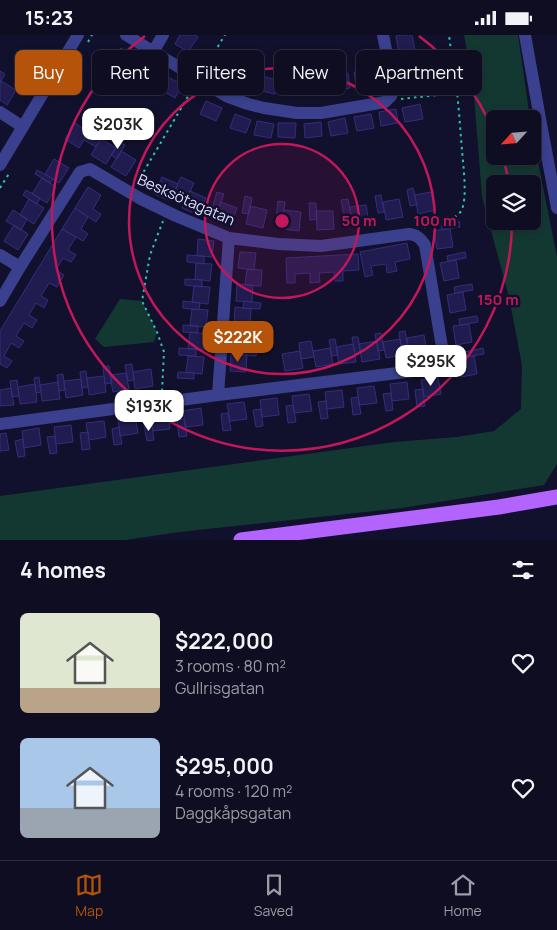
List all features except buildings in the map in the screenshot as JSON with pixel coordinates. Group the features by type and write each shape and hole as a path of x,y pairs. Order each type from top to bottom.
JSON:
{"main road":[{"path":"241,540 499,507 557,497"}],"street":[{"path":"0,165 78,35"},
{"path":"126,35 150,50"},
{"path":"154,50 163,35"},
{"path":"224,95 248,104 297,113 321,113 385,102 391,96 394,88 383,35"},
{"path":"525,35 557,209"},
{"path":"0,112 23,127"},
{"name":"Besksötagatan","path":"20,267 80,172 85,169 90,169 167,212 229,238 278,244 321,246 408,234 415,235"},
{"path":"0,424 430,369 438,366 444,353 425,245 415,235"},
{"path":"218,395 229,238"},
{"path":"0,255 20,267 0,301"}],"path":[{"path":"216,50 225,35"},
{"path":"449,35 451,50"},
{"path":"131,193 189,95"},
{"path":"385,102 438,95"},
{"path":"415,235 427,225 457,217 465,202 457,95"},
{"path":"162,402 164,353 142,301 150,255 167,212"}],"green space":[{"path":"464,35 518,35 529,110 486,110 486,165 539,165 541,175 486,175 486,212 482,197 474,95 482,95 482,50 467,50"},
{"path":"541,177 557,257 557,464 544,485 402,508 179,532 125,540 0,540 0,496 394,442 457,437 494,431 521,409 522,365 509,297 491,230 541,230"},
{"path":"120,299 142,301 157,332 154,342 104,347 95,339"}]}
